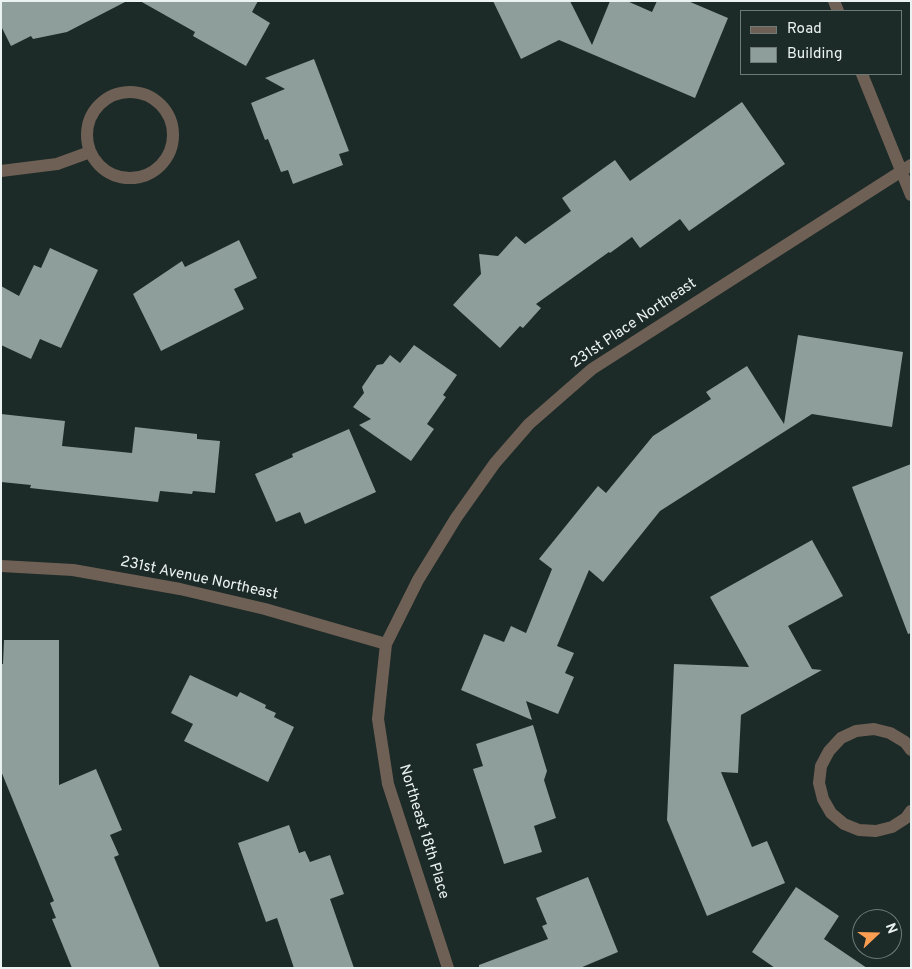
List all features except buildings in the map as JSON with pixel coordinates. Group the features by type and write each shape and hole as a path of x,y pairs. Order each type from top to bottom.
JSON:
{"street":[{"path":"862,75 906,168 911,195"},
{"path":"136,91 150,96 162,105 170,118 174,132 172,148 165,161 154,172 140,177 125,178 110,174 98,164 90,152 87,137 89,122 96,108 107,98 121,92 136,91"},
{"path":"1,170 57,164 90,152"},
{"name":"231st Place Northeast","path":"386,644 418,580 456,518 495,463 528,424 592,369 906,168"},
{"name":"231st Avenue Northeast","path":"1,566 73,570 180,590 265,609 386,644"},
{"name":"Northeast 18th Place","path":"386,644 378,719 388,784 448,968"},
{"path":"911,750 905,742 890,733 874,729 856,731 841,738 829,751 821,766 820,783 823,799 831,813 844,824 859,830 876,831 892,827 906,818 911,811"}]}
